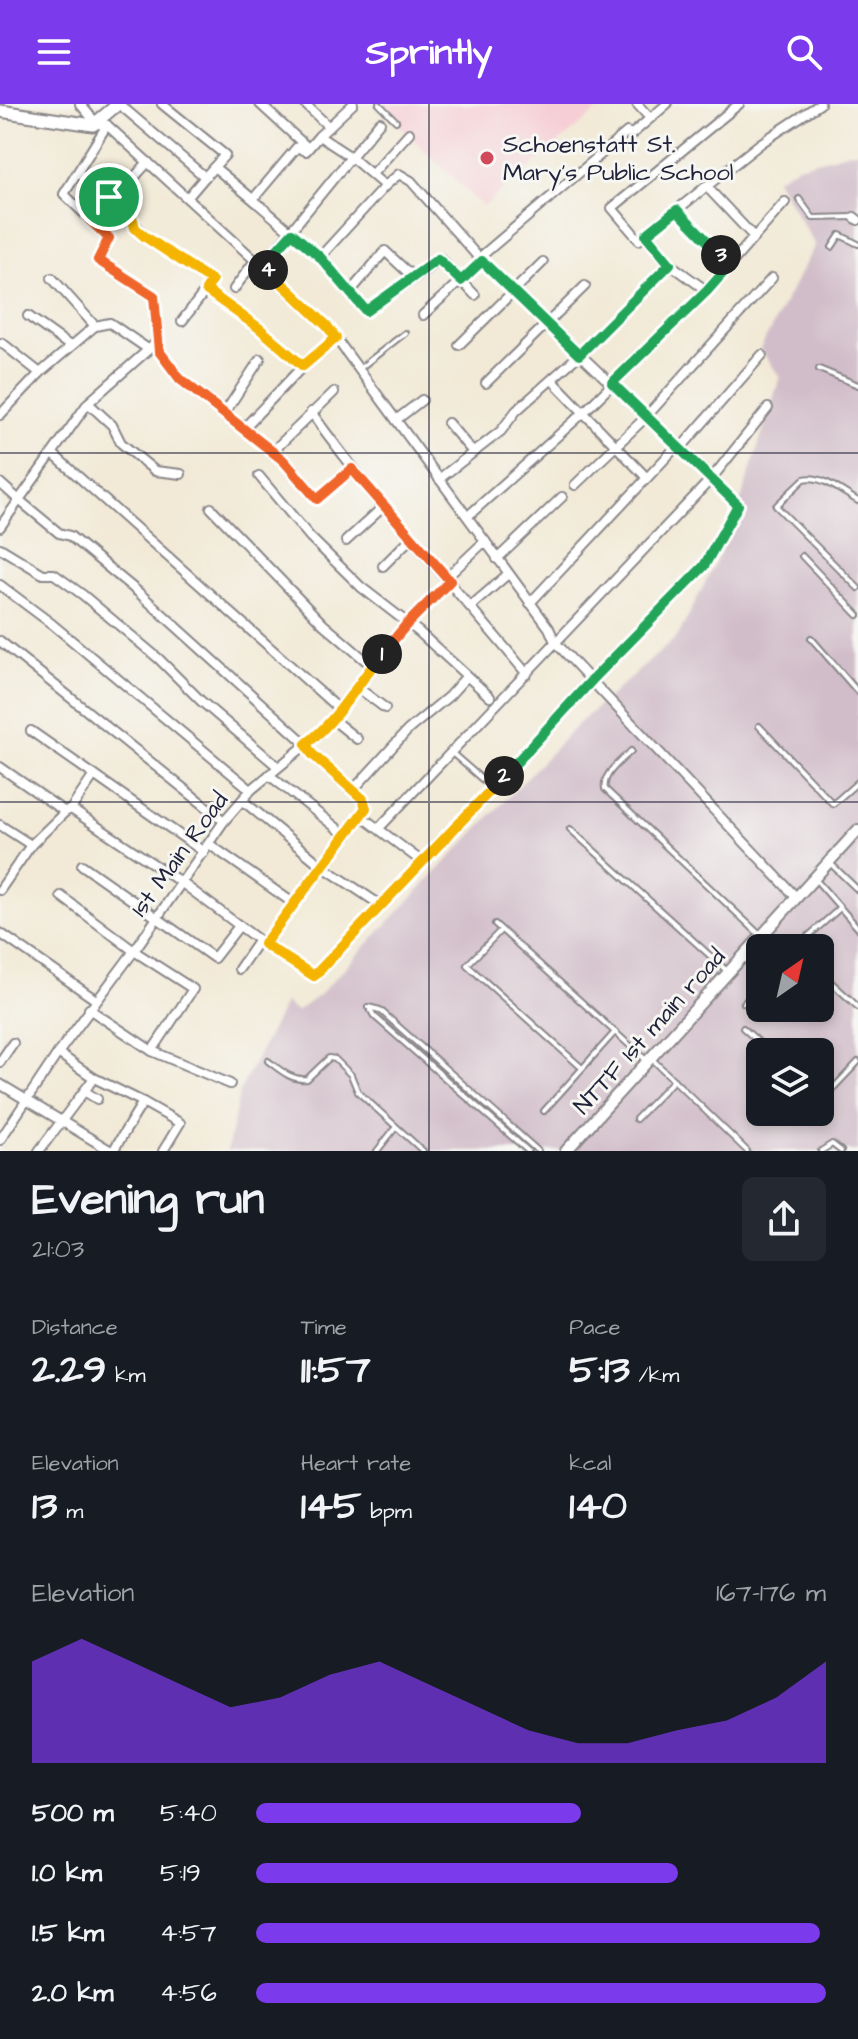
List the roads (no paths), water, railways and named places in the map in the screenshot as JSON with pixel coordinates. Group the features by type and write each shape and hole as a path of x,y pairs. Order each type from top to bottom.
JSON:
{"main road":[{"path":"0,111 102,124 118,104"}],"street":[{"path":"18,104 30,116"},
{"path":"80,104 188,197 327,326 549,628 555,642 797,898"},
{"path":"118,104 205,177"},
{"path":"162,104 225,155 188,197"},
{"path":"260,104 308,148"},
{"path":"305,104 329,127"},
{"path":"254,198 297,147 306,151 353,104"},
{"path":"637,104 650,118"},
{"path":"423,315 627,132 632,134 667,104"},
{"path":"739,104 612,208 639,240 761,143 820,104"},
{"path":"234,289 292,233 380,122"},
{"path":"102,124 64,194 109,238 98,260 154,296 159,351 180,379 273,451 317,499 352,469"},
{"path":"372,174 409,133"},
{"path":"319,136 351,157 385,186"},
{"path":"89,219 148,162"},
{"path":"214,167 320,257 366,311 438,259 475,295"},
{"path":"78,173 112,198 144,236 212,281 182,321"},
{"path":"0,767 182,883 261,942 314,976 592,680 704,566 738,505 481,260 411,181 399,174 320,257"},
{"path":"706,186 754,237"},
{"path":"468,516 582,414 707,291 785,202"},
{"path":"677,210 730,265"},
{"path":"646,235 670,264 707,291"},
{"path":"350,292 385,251 414,278"},
{"path":"459,345 543,262"},
{"path":"439,479 501,431 516,411 579,355 670,264"},
{"path":"52,278 95,326"},
{"path":"575,485 645,418 772,278"},
{"path":"486,383 585,286"},
{"path":"206,290 259,328 303,366"},
{"path":"28,316 70,346"},
{"path":"0,415 40,373 95,326 110,323 148,349"},
{"path":"243,429 303,366 336,338"},
{"path":"0,527 88,403 157,342"},
{"path":"2,343 40,373"},
{"path":"530,603 762,355"},
{"path":"224,414 260,359"},
{"path":"552,380 647,478"},
{"path":"273,451 334,392"},
{"path":"396,420 422,400"},
{"path":"88,403 112,425 121,443 155,471 181,474"},
{"path":"379,828 712,478 768,408"},
{"path":"311,412 352,469 527,674"},
{"path":"448,423 472,451"},
{"path":"53,454 340,710"},
{"path":"259,476 310,537 361,587 419,632 490,697"},
{"path":"0,483 59,533 70,536 138,592 306,744 312,754 366,803 347,836 239,969"},
{"path":"497,559 562,497"},
{"path":"346,541 384,506"},
{"path":"211,508 323,624 372,666"},
{"path":"383,566 412,537"},
{"name":"1st Main Road","path":"0,1140 58,1053 134,951 224,821 277,766 320,733 407,624 485,541"},
{"path":"0,548 43,574 54,574 83,595 277,766"},
{"path":"471,606 508,574"},
{"path":"0,585 52,624 251,790"},
{"path":"0,641 224,821"},
{"path":"353,790 408,730 449,696 466,677"},
{"path":"357,687 385,708"},
{"path":"332,719 357,739"},
{"path":"31,731 293,903"},
{"path":"0,890 31,845 68,810 94,775"},
{"path":"269,775 347,836"},
{"path":"242,800 322,866 382,906"},
{"path":"361,816 421,861"},
{"path":"0,825 31,845"},
{"name":"NTTF 1st main road","path":"764,934 858,830"},
{"path":"82,865 214,958 239,926"},
{"path":"61,896 134,951 193,989 152,1051"},
{"path":"0,933 96,1000"},
{"name":"NTTF 1st main road","path":"566,1151 746,954"},
{"path":"89,1009 152,1051 230,1084"},
{"path":"0,1062 13,1043"},
{"path":"58,1053 94,1078 180,1123 163,1151"},
{"path":"39,1151 94,1078"},
{"path":"0,1084 112,1151 143,1102"},
{"path":"84,1091 97,1099"}],"lane":[{"path":"379,104 396,121"},
{"path":"799,199 813,218 857,218"},
{"path":"832,247 840,235 858,244"},
{"path":"359,369 405,333"},
{"path":"819,369 858,385"},
{"path":"858,501 822,480 810,477 776,506 858,588"},
{"path":"802,556 858,615"},
{"path":"811,638 858,692"},
{"path":"759,726 833,804 858,782"},
{"path":"631,751 606,777 605,789 758,934"},
{"path":"452,753 492,789"},
{"path":"570,829 729,972"},
{"path":"829,863 858,890"},
{"path":"815,878 858,928"},
{"path":"811,934 839,909"},
{"path":"495,924 615,1032 674,1080 747,1151"},
{"path":"501,930 467,965 582,1068"},
{"path":"743,957 746,960"},
{"path":"834,985 858,1007"},
{"path":"528,1151 374,1016 368,1007 380,1010 538,1151"},
{"path":"743,1028 754,1038"},
{"path":"544,1111 615,1032"},
{"path":"268,1061 302,1080 329,1058 335,1059 351,1075 358,1092 423,1151"},
{"path":"834,1087 858,1062"},
{"path":"636,1119 674,1080"},
{"path":"377,1151 396,1127"},
{"path":"821,1151 832,1144 841,1151"}],"place":[{"name":"Schoenstatt St. Mary's Public School","path":"487,158"}]}
